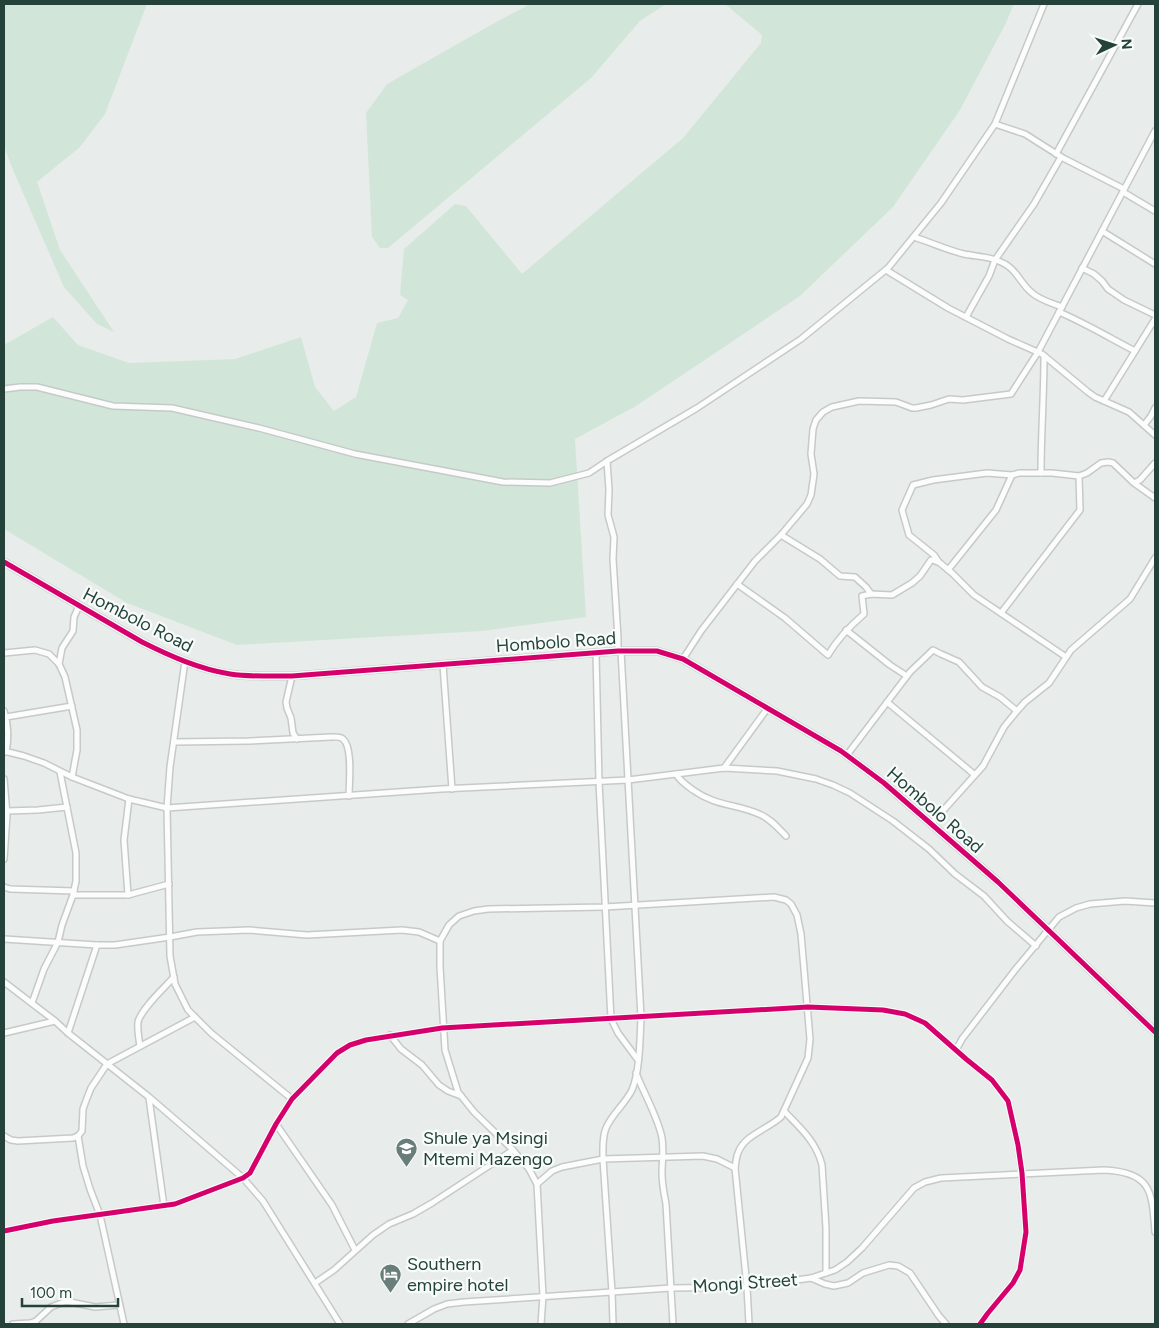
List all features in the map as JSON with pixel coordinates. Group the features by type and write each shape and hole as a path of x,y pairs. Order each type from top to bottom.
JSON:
{"street":[{"path":"4,389 37,387 113,406 172,408 259,428 356,454 503,482 550,483 589,473 697,408 801,339 886,270 940,203 996,124 1044,4"},
{"path":"966,318 989,276 995,260 1034,204 1138,4"},
{"path":"996,124 1025,134 1155,210"},
{"path":"683,659 701,631 755,561 781,535 807,504 814,474 811,454 813,429 816,420 823,412 832,407 859,402 896,402 916,408 949,399 963,400 1011,394 1038,352 1155,130"},
{"path":"1102,231 1155,264"},
{"path":"914,237 964,254 995,260 1008,266 1030,292 1135,352"},
{"path":"1082,268 1094,274 1108,289 1124,300 1155,314"},
{"path":"886,270 928,297 966,318 1038,352 1083,388 1104,401 1122,408 1155,434"},
{"path":"1104,401 1155,319"},
{"path":"1041,473 1044,356"},
{"path":"1144,425 1155,408"},
{"path":"607,461 608,516 614,538 613,559 641,1017 635,1082 607,1128 603,1139 613,1324"},
{"path":"940,563 934,555 909,535 902,510 913,485 933,480 988,473 1012,475 1020,473 1065,473 1079,476 1101,463 1108,462 1113,463 1134,483 1155,498"},
{"path":"1134,483 1140,480 1155,463"},
{"path":"948,570 996,510 1012,475"},
{"path":"1001,613 1080,510 1079,476"},
{"path":"781,535 813,555 840,576 855,577 872,594"},
{"path":"931,824 983,766 1004,727 1017,711 1025,702 1049,683 1071,650 1130,599 1155,558"},
{"path":"737,584 785,618 828,655 836,641 864,614 862,596 872,594 892,595 920,576 931,560 936,560 974,595 1066,657"},
{"name":"Hombolo Road","path":"4,562 142,642 185,661 229,673 255,676 292,676 619,651 657,652 683,659 847,755 884,783 998,882 1155,1032"},
{"path":"60,664 62,648 73,630 74,617 79,606"},
{"path":"846,630 907,676"},
{"path":"4,653 35,650 49,654 60,664 72,706 78,739 72,777"},
{"path":"847,755 907,676 933,650 958,662 982,687 1000,696 1017,711"},
{"path":"596,653 599,782 611,1019 618,1034 638,1060"},
{"path":"185,661 170,767 167,808 170,956 175,984 188,1010 211,1033 292,1099"},
{"path":"443,665 452,789"},
{"path":"292,676 286,702 293,733 297,738"},
{"path":"887,702 975,775"},
{"path":"72,706 5,714 8,736 5,752 44,763 60,772 129,799 167,808 549,783 628,780 724,768 784,773 816,779 833,784 850,793 929,849 984,896 1007,921 1036,946"},
{"path":"724,768 767,709"},
{"path":"174,742 340,737 346,744 349,758 349,796"},
{"path":"32,1003 44,969 58,942 74,893 77,874 76,853 60,772"},
{"path":"676,774 685,784 700,795 715,802 768,818 786,836"},
{"path":"4,779 7,811 4,859"},
{"path":"128,895 124,840 129,799"},
{"path":"7,811 67,808"},
{"path":"4,887 10,890 128,895 169,884"},
{"path":"541,1324 543,1296 537,1184 529,1169 513,1150 474,1112 458,1092 445,1050 442,1028 440,941 449,925 459,916 488,909 605,907 774,897 786,900 791,904 799,924 810,1039 808,1058 781,1117 744,1143 738,1152 735,1168 749,1324"},
{"path":"956,1050 962,1039 1015,970 1059,917 1066,912 1090,904 1125,901 1155,902"},
{"path":"4,939 115,945 197,932 249,930 307,935 402,930 419,932 440,941"},
{"path":"68,1033 97,945"},
{"path":"140,1046 138,1027 140,1018 146,1008 174,977"},
{"path":"4,982 149,1097 243,1178 263,1201 340,1324"},
{"path":"4,1231 175,1204 243,1178 250,1173 255,1165 276,1124 292,1099 317,1072 344,1048 358,1042 390,1035 442,1028 808,1007 883,1010 905,1014 925,1023 966,1060 992,1080 1008,1101 1022,1173 1026,1232 1020,1270 1013,1284 980,1324"},
{"path":"4,1136 18,1141 73,1138 78,1136 82,1131 83,1108 91,1088 107,1064 195,1017"},
{"path":"4,1033 55,1021"},
{"path":"390,1035 401,1048 422,1065 439,1085 448,1091 462,1096"},
{"path":"636,1073 659,1128 664,1156 662,1173 663,1192 666,1204 673,1324"},
{"path":"149,1097 164,1206"},
{"path":"784,1111 811,1141 820,1157 826,1228 826,1273"},
{"path":"276,1124 332,1204 355,1250"},
{"path":"78,1136 83,1166 100,1215 124,1324"},
{"path":"315,1283 334,1270 373,1234 432,1203 513,1150"},
{"path":"537,1184 552,1171 562,1167 603,1159 703,1156 717,1159 735,1168"},
{"name":"Mongi Street","path":"408,1324 447,1304 671,1288 747,1286 811,1278 834,1270 847,1262 862,1248 914,1188 925,1182 941,1178 1119,1170 1137,1177 1145,1184 1151,1196 1155,1232"},
{"path":"811,1278 834,1286 848,1283 863,1272 889,1265 898,1266 910,1274 938,1316 946,1324"},
{"path":"13,1324 36,1321 51,1307 64,1302 95,1307 120,1305"}],"green space":[{"path":"4,4 147,4 105,114 80,147 37,182 60,250 114,332 97,324 64,287 4,146"},
{"path":"530,4 666,4 640,21 591,78 388,248 380,248 372,237 366,113 387,84"},
{"path":"725,4 1014,4 1005,25 960,110 893,207 800,296 636,406 575,439 586,617 482,631 237,645 127,603 4,529 4,345 53,317 78,345 129,363 235,359 301,337 315,387 334,411 356,397 377,323 398,318 408,300 400,295 404,249 455,204 466,206 522,274 683,138 761,43 762,35"}],"cycle path":[{"path":"4,562 142,642 185,661 207,669 230,674 292,676 618,651 657,651 683,659 841,751 884,783 998,882 1155,1032"},
{"path":"4,1231 53,1221 175,1204 243,1178 250,1173 276,1124 292,1099 337,1053 350,1045 366,1040 442,1028 808,1007 883,1010 905,1014 925,1023 992,1080 1008,1101 1022,1173 1026,1232 1020,1270 1013,1283 980,1324"}],"place":[{"name":"Shule ya Msingi Mtemi Mazengo","path":"407,1167"},
{"name":"Southern empire hotel","path":"391,1293"}]}
